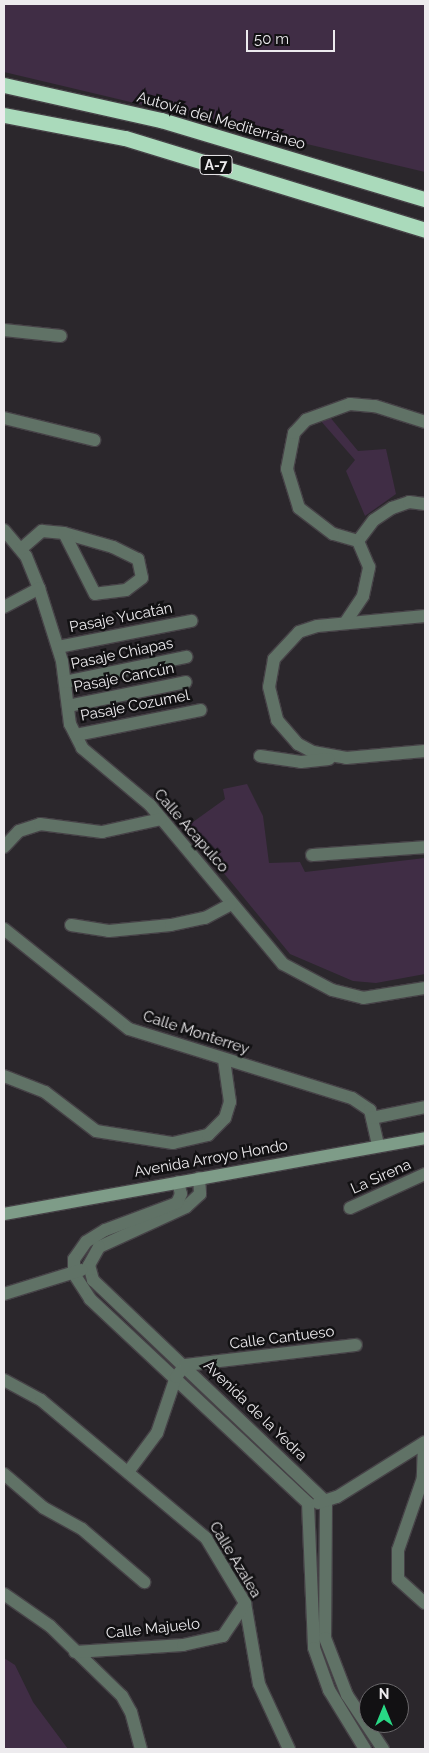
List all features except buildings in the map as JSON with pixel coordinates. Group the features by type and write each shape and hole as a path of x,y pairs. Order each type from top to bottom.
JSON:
{"highway":[{"name":"Autovía del Mediterráneo","path":"4,85 161,120 425,199"},
{"name":"A-7","path":"4,115 125,138 425,230"}],"main road":[{"name":"Avenida Arroyo Hondo","path":"4,1214 425,1138"}],"street":[{"path":"4,330 61,336"},
{"path":"358,541 334,534 298,508 287,470 294,433 306,420 350,404 375,406 425,422"},
{"path":"4,418 94,440"},
{"path":"358,541 374,520 392,508 409,502 425,504"},
{"name":"Calle Acapulco","path":"4,530 21,549 39,588 58,647 68,706 76,735 102,770 161,819 284,964 332,990 363,998 425,988"},
{"path":"21,549 42,532 64,533 113,547 138,559 142,578 126,590 95,594 64,533"},
{"path":"345,623 357,608 367,580 368,567 358,541"},
{"path":"4,607 39,588"},
{"path":"346,758 298,744 277,720 269,690 274,659 298,632 345,623 425,616"},
{"name":"Pasaje Yucatán","path":"58,647 191,621"},
{"name":"Pasaje Chiapas","path":"65,682 186,657"},
{"name":"Pasaje Cancún","path":"68,706 186,682"},
{"name":"Pasaje Cozumel","path":"76,735 201,710"},
{"path":"260,756 301,762 425,751"},
{"path":"4,848 19,831 40,824 102,832 161,819"},
{"path":"312,855 425,847"},
{"path":"71,925 109,931 170,925 205,918 232,904"},
{"name":"Calle Monterrey","path":"4,929 129,1029 224,1060 352,1098 370,1110 372,1118"},
{"path":"4,1076 46,1092 96,1131 173,1143 208,1135 225,1118 230,1102 224,1060"},
{"path":"378,1146 372,1118 425,1107"},
{"name":"La Sirena","path":"350,1208 425,1174"},
{"path":"4,1294 51,1278 74,1274 89,1265 99,1247 195,1201 201,1188 199,1178"},
{"path":"51,1278 74,1258 86,1242 105,1230 176,1203 181,1194 178,1182"},
{"path":"74,1258 74,1274"},
{"name":"Avenida de la Yedra","path":"89,1265 93,1280 185,1365 326,1502"},
{"name":"Avenida de la Yedra","path":"74,1274 90,1299 176,1377 308,1503"},
{"name":"Calle Cantueso","path":"185,1365 356,1345"},
{"path":"128,1472 157,1433 176,1377 185,1365"},
{"name":"Calle Azalea","path":"4,1380 41,1400 194,1525 245,1602 259,1684 289,1749"},
{"path":"365,1749 329,1690 314,1648 308,1503 326,1502 425,1442"},
{"path":"425,1442 423,1478 398,1550 398,1578 425,1603"},
{"path":"4,1474 44,1508 82,1529 144,1582"},
{"path":"326,1502 325,1638 347,1695 384,1749"},
{"path":"4,1594 50,1626 122,1696 131,1712 141,1749"},
{"name":"Calle Majuelo","path":"75,1652 183,1645 223,1636 245,1602"}],"shaded area":[{"path":"4,4 425,4 425,172 4,72"},
{"path":"329,416 358,451 386,449 396,494 365,516 346,471 355,460 320,420"},
{"path":"247,784 263,816 269,863 300,862 305,872 425,858 425,974 376,983 353,981 290,954 186,827 225,799 223,789"},
{"path":"4,1658 15,1665 33,1702 68,1749 4,1749"}]}
